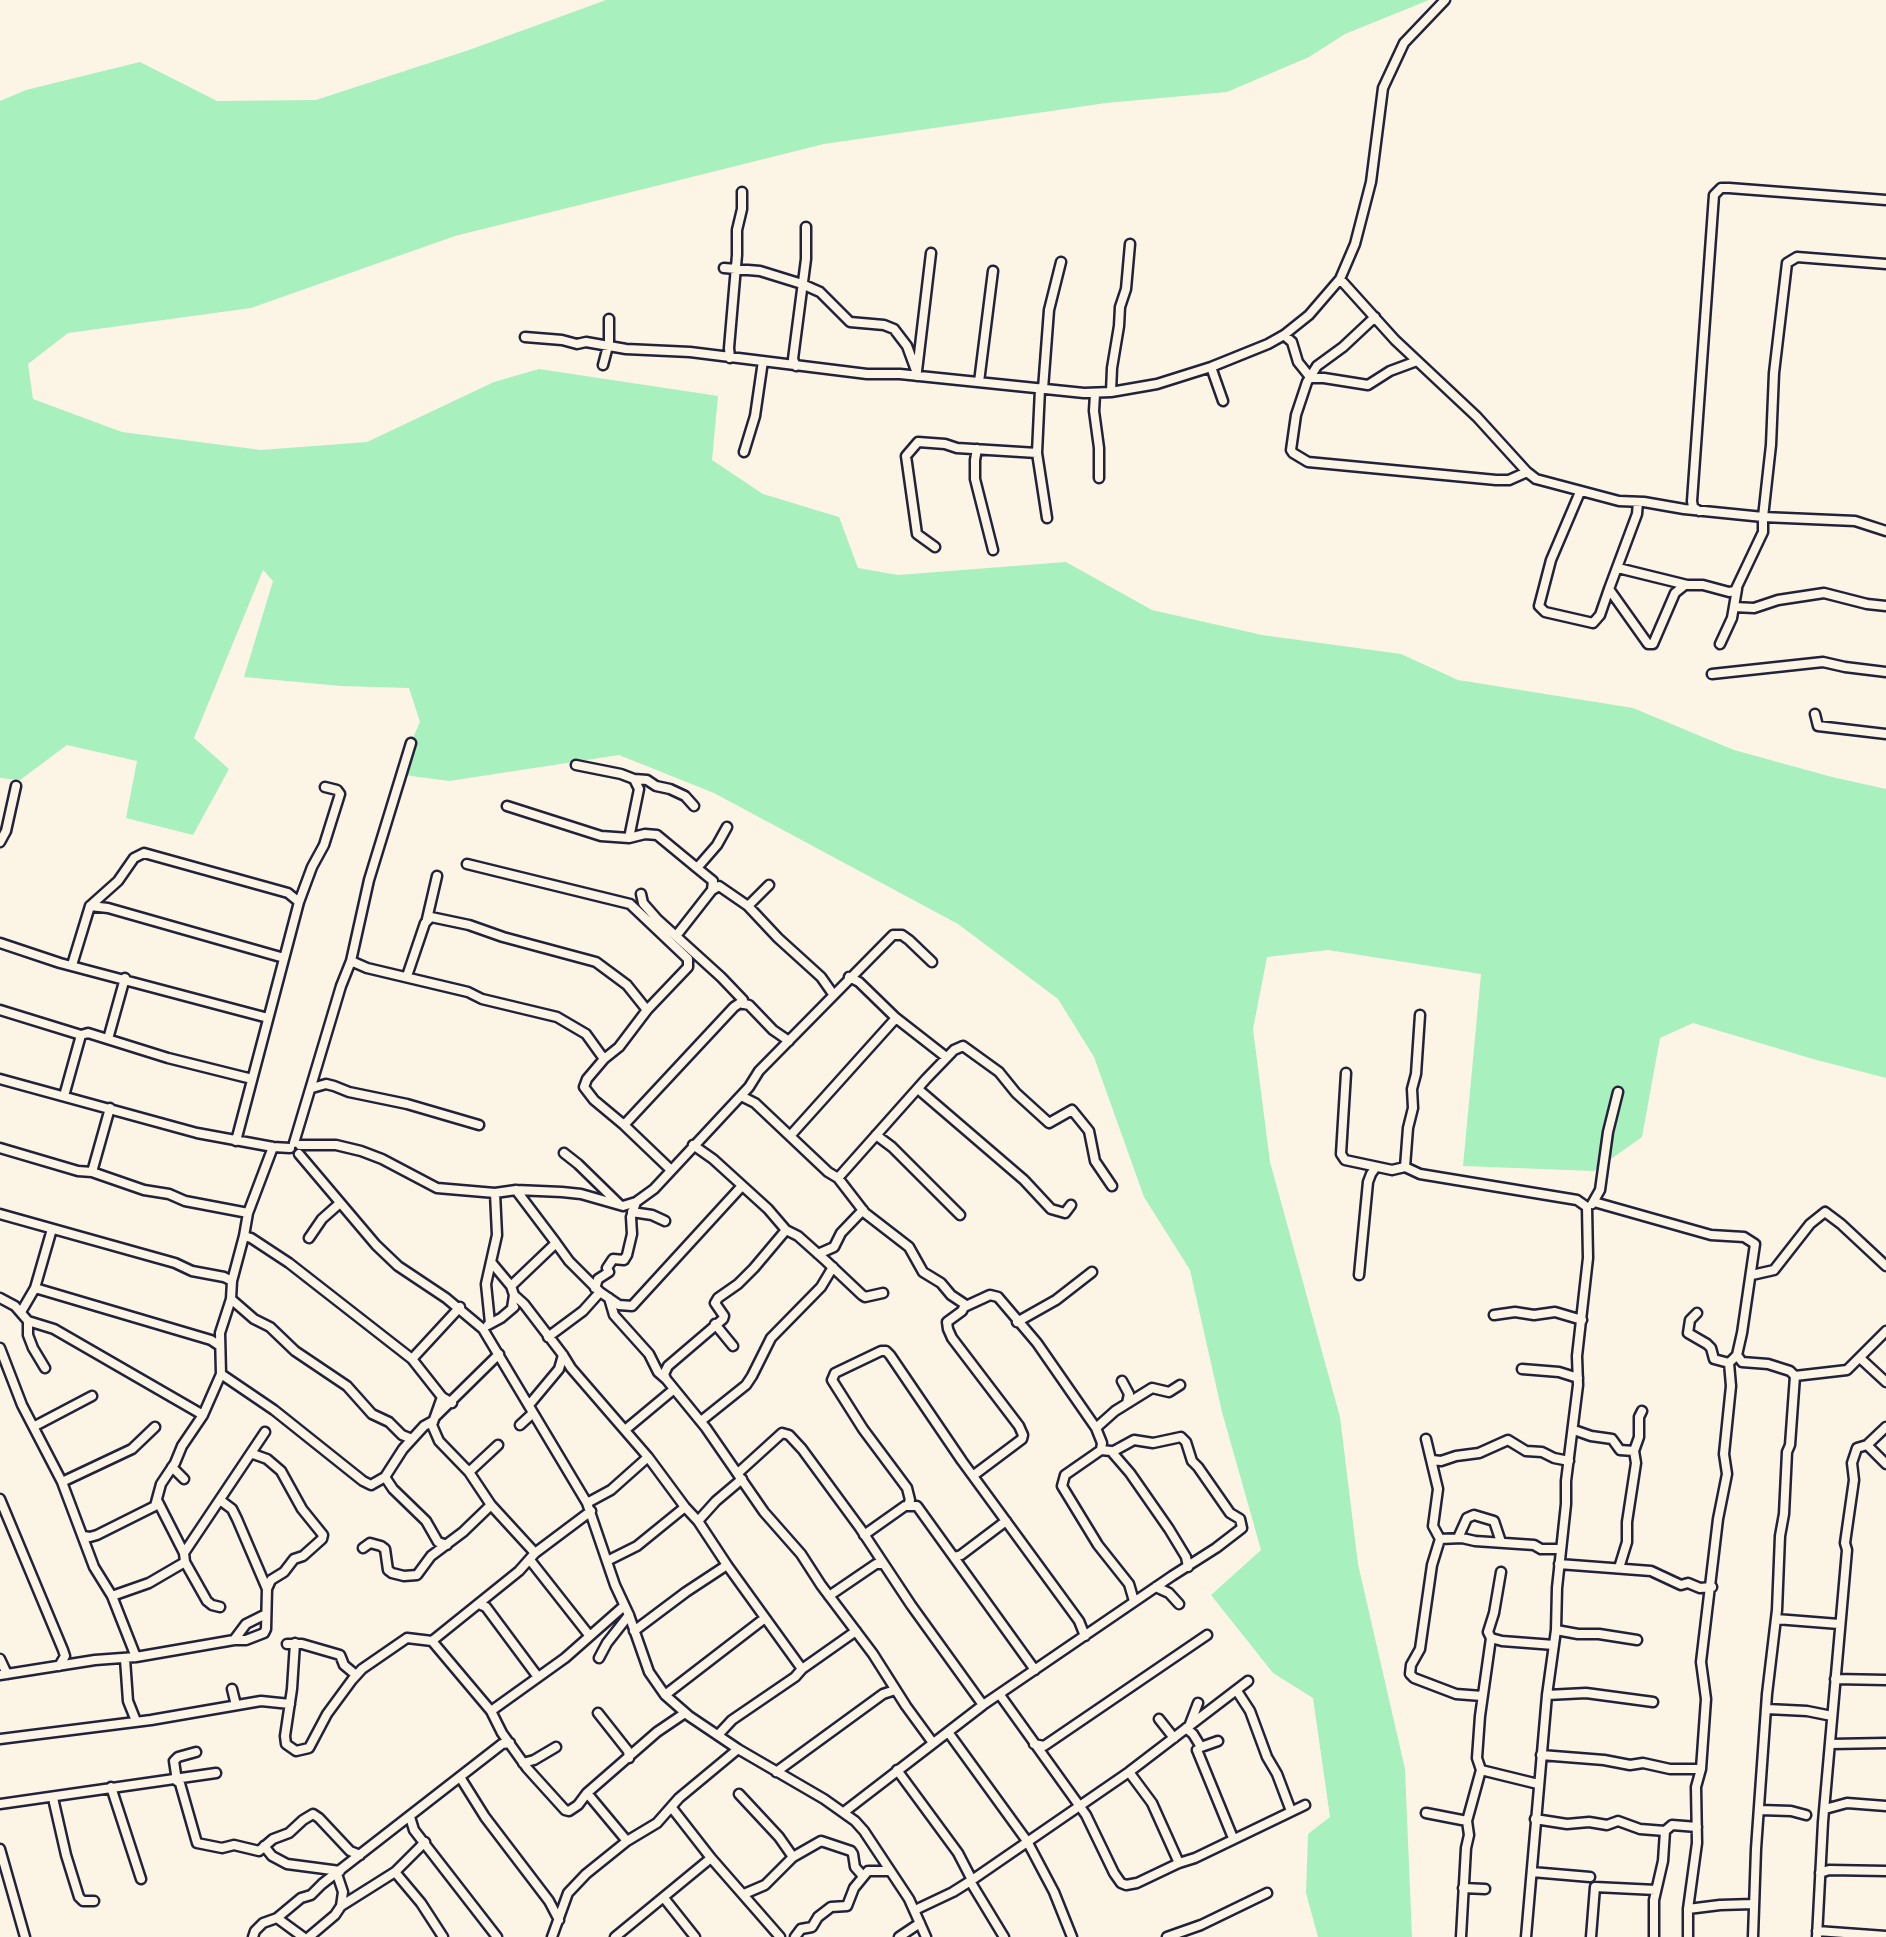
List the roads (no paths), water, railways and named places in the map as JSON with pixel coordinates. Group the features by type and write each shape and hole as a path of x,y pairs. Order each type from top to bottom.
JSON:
{"street":[{"path":"525,337 792,363 867,374 918,374 1095,394 1157,384 1211,368 1284,335 1309,315 1340,279 1355,244 1371,182 1380,108 1389,72 1404,43 1445,0"},
{"path":"1699,511 1693,507 1692,501 1714,195 1721,188 1729,188 1886,200"},
{"path":"730,358 742,192"},
{"path":"792,363 806,260 806,227"},
{"path":"1111,392 1130,244"},
{"path":"918,374 931,253"},
{"path":"1720,643 1732,618 1737,589 1763,532 1787,263 1797,257 1886,264"},
{"path":"1047,518 1037,453 1049,310 1060,262"},
{"path":"724,268 760,271 802,284 820,292 850,322 894,328 907,346 918,374"},
{"path":"979,382 993,271"},
{"path":"1340,279 1417,361 1477,417 1536,479 1609,500 1763,517 1855,522 1886,531"},
{"path":"1375,317 1343,347 1321,361 1310,377 1296,415 1291,450 1302,459 1496,480 1509,480 1527,472"},
{"path":"603,365 609,347 609,318"},
{"path":"1284,335 1292,342 1298,362 1310,377 1368,386 1390,371 1417,361"},
{"path":"744,452 755,416 763,361"},
{"path":"1211,368 1223,401"},
{"path":"1095,394 1099,478"},
{"path":"935,547 917,534 906,456 918,442 945,444 952,448 1037,453"},
{"path":"977,449 975,479 993,550"},
{"path":"1580,492 1551,560 1539,606 1545,612 1593,624 1600,615 1618,568 1637,514 1638,502"},
{"path":"1684,509 1692,501"},
{"path":"1618,568 1685,585 1703,585 1729,592 1737,589"},
{"path":"1609,589 1643,639 1648,644 1653,644 1675,593 1685,585"},
{"path":"1734,607 1754,608 1771,601 1824,593 1886,606"},
{"path":"1712,674 1816,662 1886,672"},
{"path":"1815,715 1818,726 1886,734"},
{"path":"296,1147 341,986 351,961 369,880 411,743"},
{"path":"576,765 647,780 685,796 694,806"},
{"path":"634,779 639,789"},
{"path":"629,838 639,789 647,780"},
{"path":"0,842 6,831 16,786"},
{"path":"236,1141 299,902 312,867 324,845 338,802 340,794 337,790 325,787"},
{"path":"506,806 601,836 629,838 645,834 657,835 714,886 748,906 821,977 833,994"},
{"path":"697,869 717,845 727,827"},
{"path":"72,965 90,906 118,881 134,858 144,853 288,893 299,902"},
{"path":"467,864 630,904 690,963 647,1010 619,1047 604,1059 587,1079 584,1087 594,1100 671,1170"},
{"path":"407,976 427,919 437,876"},
{"path":"676,936 714,886"},
{"path":"748,906 769,886"},
{"path":"641,894 643,903 728,985 744,1004"},
{"path":"90,906 284,958"},
{"path":"427,919 431,917 465,924 596,962 627,985 647,1010"},
{"path":"0,1079 236,1141 273,1147 335,1145 361,1151 382,1158 437,1188 495,1193 516,1190 581,1194 622,1205 636,1202 654,1189 741,1096 759,1072 893,934 902,935 932,961"},
{"path":"0,943 30,954 268,1018"},
{"path":"351,961 367,968 407,976 468,992 482,999 557,1017 586,1034 604,1059"},
{"path":"108,1039 125,978"},
{"path":"849,978 859,982 896,1018 946,1058"},
{"path":"624,1125 734,1007 749,1005 773,1030 789,1041"},
{"path":"0,1010 81,1035 88,1032 168,1058 252,1079"},
{"path":"1405,1167 1408,1128 1413,1108 1412,1089 1416,1074 1420,1015"},
{"path":"790,1136 896,1018"},
{"path":"64,1096 81,1035"},
{"path":"838,1178 958,1047 968,1048 999,1072 1049,1123 1072,1110 1089,1131 1094,1161 1112,1186"},
{"path":"1346,1073 1341,1154 1345,1160 1392,1170 1405,1167 1420,1174 1577,1200 1712,1235 1730,1234 1750,1239 1755,1244 1737,1355 1729,1363 1731,1386 1724,1454 1727,1474 1718,1519 1701,1662 1706,1699 1701,1769 1696,1787 1697,1843 1688,1909 1688,1937"},
{"path":"312,1088 326,1084 479,1125"},
{"path":"918,1088 1024,1180 1056,1213 1065,1213 1071,1205"},
{"path":"1526,1937 1538,1784 1556,1630 1559,1564 1574,1430 1577,1356 1591,1205 1602,1182 1608,1132 1618,1092"},
{"path":"741,1096 755,1103 828,1172 838,1178 863,1210 909,1247 923,1272 942,1283 954,1298 966,1305"},
{"path":"92,1172 110,1108"},
{"path":"876,1135 892,1147 960,1216"},
{"path":"693,1145 713,1159 768,1209 786,1230 798,1236 864,1296 883,1293"},
{"path":"83,1535 90,1537 153,1508 161,1484 204,1415 221,1374 221,1324 231,1299 232,1281 248,1213 273,1147"},
{"path":"296,1147 376,1245 398,1266 460,1307 483,1329 589,1507 649,1672 665,1695 685,1713 738,1749 844,1812 864,1831 915,1910 926,1937"},
{"path":"0,1149 78,1171 92,1172 144,1190 169,1194 184,1201 248,1213"},
{"path":"564,1153 631,1215 652,1215 665,1221"},
{"path":"1359,1275 1368,1182 1377,1167"},
{"path":"516,1190 569,1261 597,1291 623,1306 634,1304 741,1187"},
{"path":"597,1199 605,1190"},
{"path":"490,1323 486,1284 497,1234 495,1193"},
{"path":"548,1337 583,1311 597,1291 598,1279 609,1272 607,1268 613,1259 624,1260 632,1234 631,1215 636,1202"},
{"path":"309,1238 322,1219 340,1203"},
{"path":"818,1254 834,1247 841,1233 863,1210"},
{"path":"1752,1275 1774,1270 1810,1224 1825,1212 1886,1266"},
{"path":"0,1214 232,1281"},
{"path":"21,1312 35,1288 52,1228"},
{"path":"786,1230 754,1268 718,1298 715,1303 724,1316 668,1366 664,1374 673,1390 701,1421 764,1512 801,1554 933,1743"},
{"path":"244,1236 289,1263 412,1359 442,1398 452,1403"},
{"path":"511,1286 556,1243"},
{"path":"491,1262 511,1286 514,1296 512,1308"},
{"path":"701,1421 746,1385 771,1338 821,1287 833,1267"},
{"path":"1017,1322 1056,1300 1092,1272"},
{"path":"35,1288 211,1340 220,1346"},
{"path":"974,1475 1023,1435 949,1333 947,1322 966,1305 986,1296 995,1295 1037,1343 1096,1427 1102,1443 1101,1450"},
{"path":"514,1296 524,1304 571,1368 648,1457 698,1521 802,1669"},
{"path":"0,1298 21,1312 28,1321 54,1329 204,1415"},
{"path":"609,1298 614,1315 649,1354 658,1372 666,1379"},
{"path":"231,1299 254,1320 270,1327 295,1351 347,1386 372,1414 389,1422 401,1435 412,1439"},
{"path":"483,1329 512,1308 524,1304"},
{"path":"412,1359 460,1307"},
{"path":"1494,1315 1555,1312 1582,1320"},
{"path":"1697,1313 1690,1320 1688,1334 1707,1344 1714,1359 1729,1363"},
{"path":"28,1321 28,1335 45,1368"},
{"path":"715,1324 733,1346"},
{"path":"1794,1376 1847,1370 1886,1331"},
{"path":"0,1348 22,1405 62,1482 94,1567 112,1596 136,1657"},
{"path":"864,1535 908,1505 910,1500 907,1488 863,1429 832,1380 835,1373 873,1354 886,1351 962,1461 1084,1628 1085,1636"},
{"path":"221,1374 274,1410 371,1485 385,1477 397,1457 424,1426 452,1403 499,1354"},
{"path":"520,1425 559,1369 563,1355"},
{"path":"1737,1355 1742,1362 1768,1364 1790,1371 1794,1376 1767,1709 1753,1937"},
{"path":"1860,1358 1886,1382"},
{"path":"559,1369 571,1368"},
{"path":"1522,1369 1559,1372 1578,1378"},
{"path":"1096,1427 1152,1388 1156,1377"},
{"path":"1122,1381 1129,1394 1126,1405"},
{"path":"1152,1388 1169,1392 1180,1385"},
{"path":"625,1430 673,1390"},
{"path":"35,1426 92,1396"},
{"path":"433,1431 442,1398"},
{"path":"1619,1568 1627,1542 1627,1522 1636,1463 1634,1451 1639,1437 1639,1417 1642,1410"},
{"path":"424,1426 433,1431 445,1449 469,1472 589,1635"},
{"path":"62,1482 132,1449 155,1427"},
{"path":"1886,1427 1867,1445 1857,1448 1852,1463 1854,1480 1845,1543 1847,1550 1839,1624 1817,1934 1886,1936"},
{"path":"1574,1430 1612,1439 1620,1450 1634,1451"},
{"path":"112,1596 149,1583 184,1557 265,1432"},
{"path":"698,1521 779,1435 785,1433 802,1449 983,1705"},
{"path":"844,1812 983,1705 1240,1530 1240,1519 1230,1513 1192,1461 1186,1442 1181,1437 1153,1443 1130,1441 1112,1452 1101,1450 1065,1475 1062,1486 1068,1498 1098,1545 1129,1584 1135,1601"},
{"path":"1426,1439 1438,1498 1433,1526 1440,1539 1432,1564 1420,1649 1411,1665 1410,1674 1456,1694 1482,1696"},
{"path":"1432,1460 1441,1461 1473,1454 1508,1440 1526,1451 1537,1451 1569,1461"},
{"path":"469,1472 498,1444"},
{"path":"1867,1445 1886,1464"},
{"path":"1112,1452 1169,1529 1186,1557 1188,1567"},
{"path":"0,1659 3,1674 253,1639 264,1633 267,1588 271,1580 284,1572 293,1560 303,1556 323,1536 302,1509 281,1471 267,1459 253,1454"},
{"path":"432,1641 483,1603 648,1457"},
{"path":"173,1467 184,1479"},
{"path":"385,1477 393,1489 418,1512 438,1542 447,1545"},
{"path":"0,1499 63,1650 65,1656 59,1666"},
{"path":"157,1500 207,1601 220,1607"},
{"path":"220,1500 232,1509 237,1518 267,1588"},
{"path":"363,1548 370,1544 386,1549 388,1570 404,1576 416,1575 430,1556 447,1545 491,1505"},
{"path":"908,1505 917,1506 921,1510 1035,1670"},
{"path":"607,1561 637,1546 685,1507"},
{"path":"1458,1538 1467,1518 1474,1515 1494,1521 1501,1542"},
{"path":"954,1557 961,1555 1006,1521"},
{"path":"1440,1539 1458,1538 1475,1542 1501,1542 1534,1545 1541,1549 1561,1549"},
{"path":"830,1597 879,1561"},
{"path":"1559,1564 1651,1571 1681,1585 1712,1587"},
{"path":"635,1631 727,1565"},
{"path":"1461,1937 1469,1835 1467,1821 1481,1770 1477,1758 1482,1696 1491,1638 1489,1627 1501,1572"},
{"path":"1156,1587 1179,1604"},
{"path":"483,1603 538,1676"},
{"path":"491,1711 565,1658 624,1606"},
{"path":"234,1640 246,1624 266,1614"},
{"path":"599,1658 629,1615"},
{"path":"665,1695 765,1618"},
{"path":"1776,1619 1839,1624"},
{"path":"1556,1630 1637,1640"},
{"path":"718,1735 732,1720 856,1631"},
{"path":"1034,1744 1044,1746 1207,1635"},
{"path":"356,1675 344,1665 340,1655 291,1644 286,1744 296,1751 309,1748 327,1714 356,1675 407,1638 432,1641 491,1711 506,1743 565,1810 569,1811 657,1732 685,1713"},
{"path":"1491,1638 1502,1642 1554,1645"},
{"path":"123,1723 128,1701 125,1659"},
{"path":"1835,1679 1886,1679"},
{"path":"915,1910 953,1892 1129,1772 1248,1681"},
{"path":"232,1689 236,1705"},
{"path":"776,1772 883,1694 895,1690"},
{"path":"1237,1691 1250,1711 1291,1811"},
{"path":"1547,1695 1572,1692 1603,1697 1614,1691 1653,1702"},
{"path":"1000,1695 1091,1824 1114,1874 1126,1885 1137,1883 1178,1863 1195,1858 1305,1805"},
{"path":"128,1701 136,1721"},
{"path":"0,1739 51,1734 236,1705 261,1702 290,1704"},
{"path":"1188,1726 1198,1703"},
{"path":"1767,1709 1807,1710 1832,1716"},
{"path":"598,1713 631,1754"},
{"path":"1159,1718 1174,1738"},
{"path":"1188,1726 1201,1747 1218,1741"},
{"path":"948,1732 1027,1841 1054,1892 1072,1937"},
{"path":"253,1937 263,1923 277,1918 339,1873 506,1743"},
{"path":"1831,1744 1886,1743"},
{"path":"527,1764 556,1747"},
{"path":"552,1937 568,1893 573,1887 592,1868 627,1841 657,1823 679,1798 738,1749"},
{"path":"1197,1750 1233,1838"},
{"path":"196,1752 178,1757 174,1761 197,1843 222,1848 234,1845 256,1852 273,1839 289,1833 313,1814 350,1851 360,1855"},
{"path":"1541,1755 1630,1765 1643,1763 1670,1769 1701,1769"},
{"path":"897,1770 958,1853 1003,1937"},
{"path":"1481,1770 1538,1784"},
{"path":"1129,1772 1152,1802 1178,1863"},
{"path":"0,1804 111,1787 178,1781 216,1773"},
{"path":"460,1777 485,1817 549,1901 559,1920"},
{"path":"111,1787 141,1879"},
{"path":"587,1793 627,1841"},
{"path":"738,1794 779,1837 793,1857"},
{"path":"53,1798 79,1897 83,1901 94,1901"},
{"path":"1825,1809 1847,1803 1886,1806"},
{"path":"672,1808 711,1858 780,1937"},
{"path":"1760,1810 1791,1811 1806,1815"},
{"path":"1426,1813 1467,1821"},
{"path":"410,1817 414,1830 497,1937"},
{"path":"1535,1819 1560,1824 1589,1822 1607,1825 1618,1821 1640,1829 1665,1831 1672,1825 1697,1827"},
{"path":"1654,1937 1654,1900 1663,1861 1665,1831"},
{"path":"341,1906 395,1872 425,1842"},
{"path":"744,1895 774,1878 793,1857 817,1842 851,1851 855,1867 863,1876"},
{"path":"264,1846 272,1856 287,1864 339,1873"},
{"path":"0,1849 24,1937"},
{"path":"615,1937 711,1858"},
{"path":"1820,1873 1837,1869 1886,1871"},
{"path":"795,1937 801,1929 812,1927 818,1917 831,1907 847,1906 854,1888 871,1870 888,1871"},
{"path":"395,1872 421,1903 443,1937"},
{"path":"1532,1872 1590,1877"},
{"path":"309,1937 335,1915 341,1906 344,1896 339,1873"},
{"path":"1591,1937 1595,1887 1656,1890"},
{"path":"1464,1888 1485,1889"},
{"path":"1167,1937 1267,1893"},
{"path":"664,1898 695,1937"},
{"path":"1688,1909 1753,1904"},
{"path":"277,1918 303,1937"},
{"path":"899,1937 920,1923"},
{"path":"1190,1929 1196,1937"}]}
